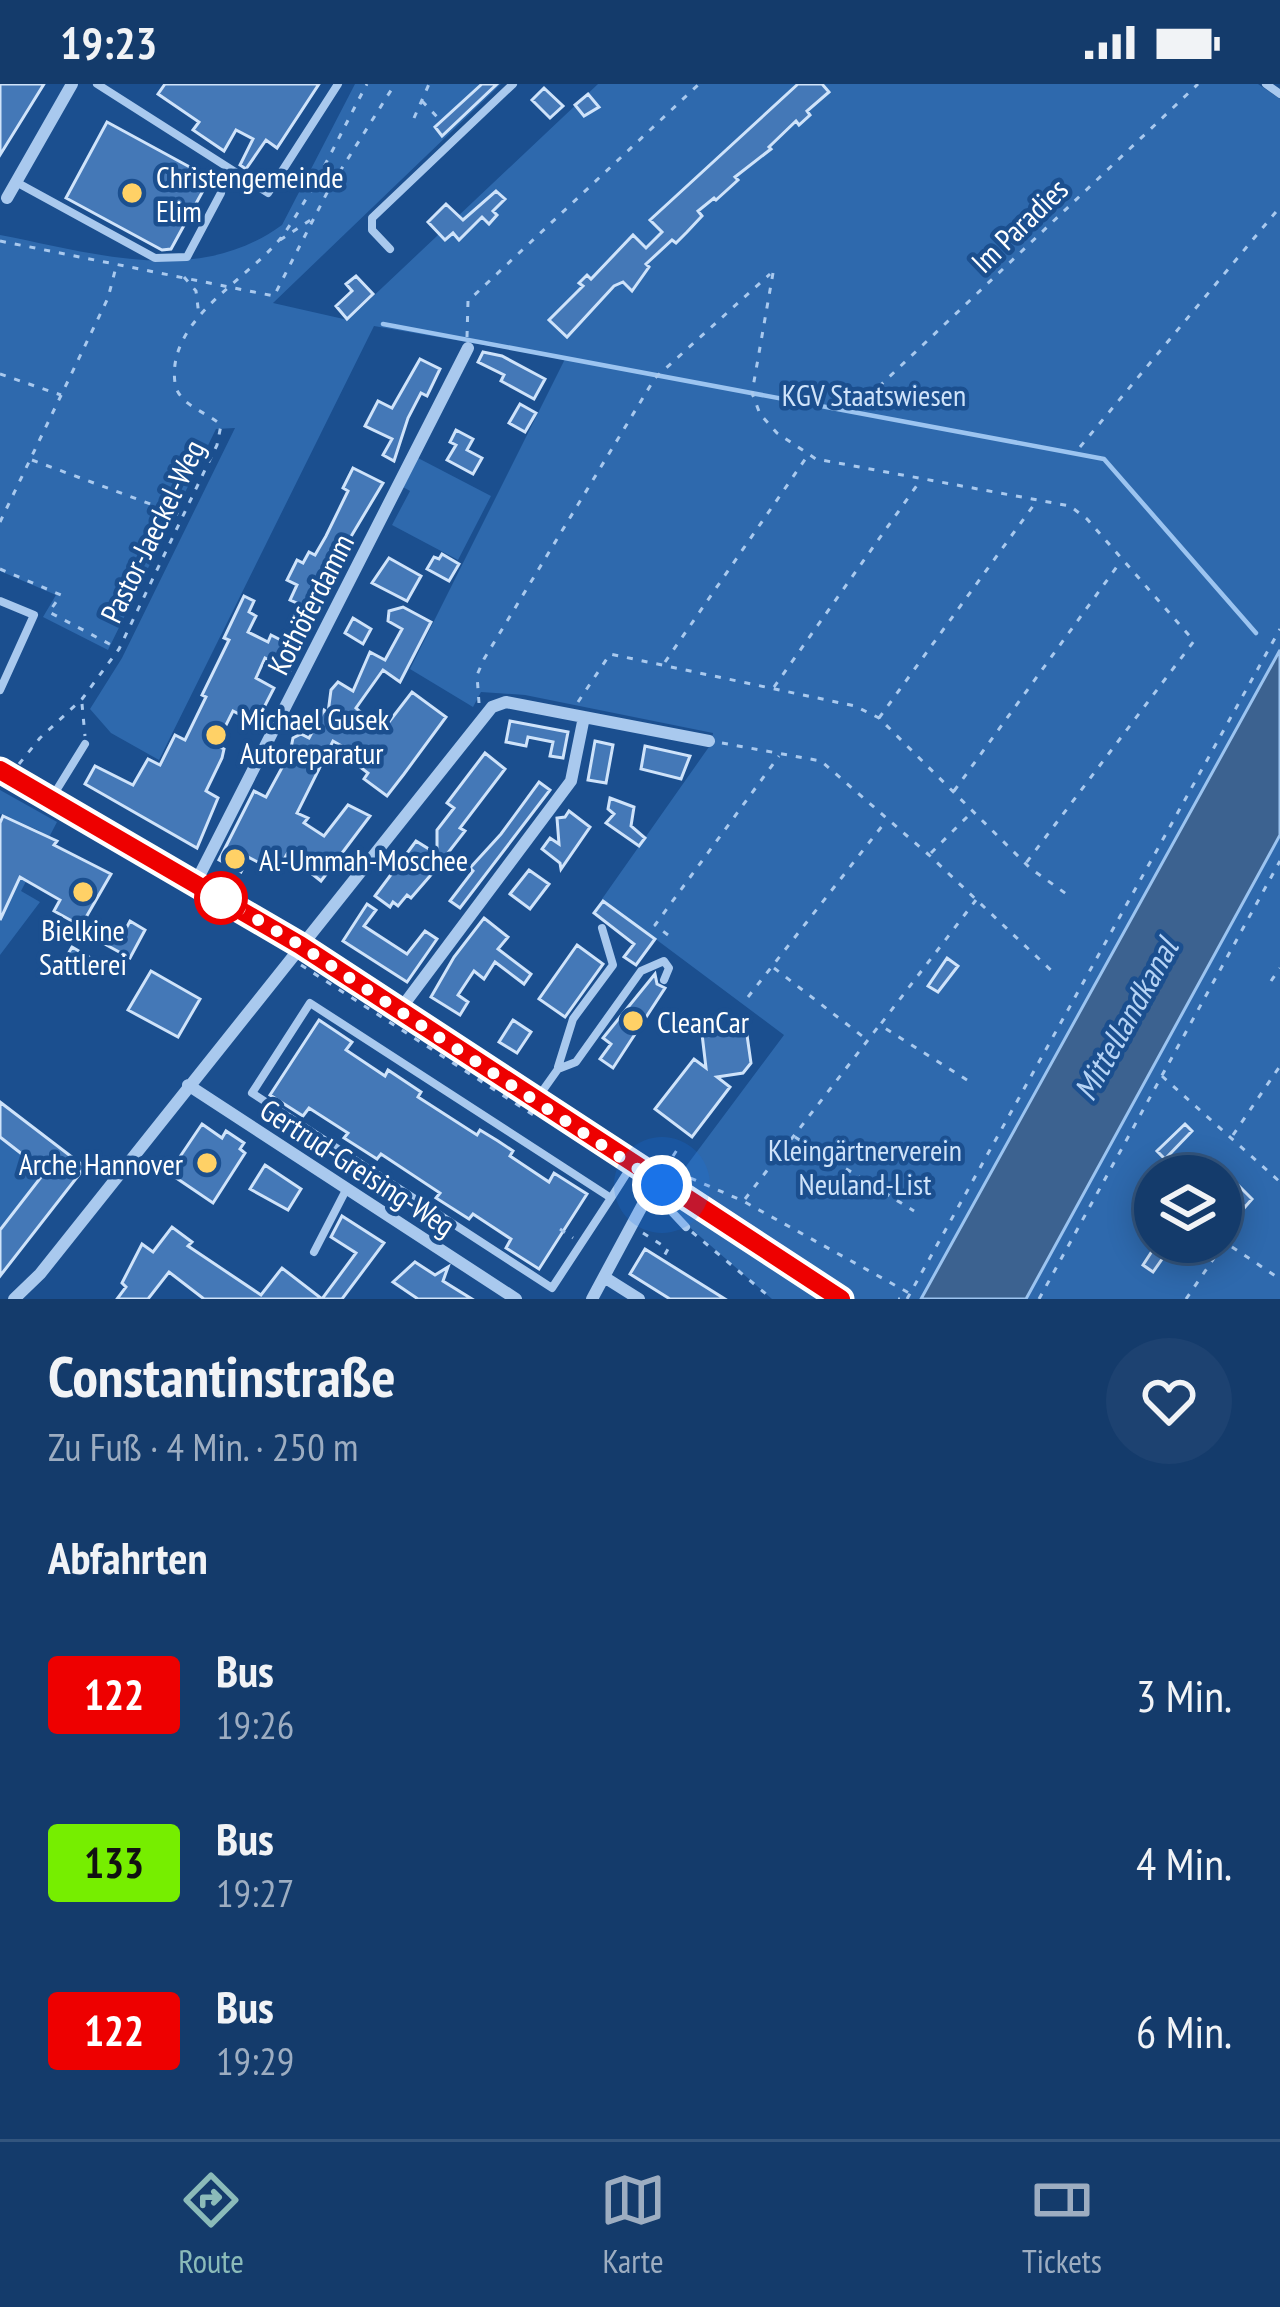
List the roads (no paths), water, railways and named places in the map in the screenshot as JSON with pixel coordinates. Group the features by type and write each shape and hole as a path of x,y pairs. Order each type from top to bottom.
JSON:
{"street":[{"path":"7,198 72,84"},
{"name":"Kothöferdamm","path":"196,882 467,343"},
{"path":"14,1299 40,1274 482,716 506,702 709,741"},
{"path":"399,1011 571,781 578,715"},
{"path":"0,770 300,945 842,1299"},
{"name":"Gertrud-Greising-Weg","path":"188,1085 516,1299"},
{"path":"592,1299 658,1175"},
{"path":"604,1277 639,1299"}],"lane":[{"path":"97,84 268,193 338,84"},
{"path":"390,250 371,230 372,218 513,84"},
{"path":"1266,84 1280,94"},
{"path":"16,182 155,258 187,257 221,193"},
{"path":"0,601 34,615 0,690"},
{"path":"51,799 85,744"},
{"path":"535,1101 557,1069 573,1019 613,964 602,928"},
{"path":"557,1069 576,1062 641,971 664,961 669,968 664,980"},
{"path":"236,1117 310,1003 610,1198"},
{"path":"252,1093 552,1288 632,1165"},
{"path":"314,1252 334,1206 347,1189"},
{"path":"680,1196 672,1212 686,1227"}],"water":[{"name":"Mittellandkanal","path":"1280,650 1280,835 1026,1299 921,1299"}],"waterway":[{"path":"383,324 1104,459 1256,633"}],"place":[{"name":"Christengemeinde Elim","path":"132,193"},
{"name":"Michael Gusek Autoreparatur","path":"216,735"},
{"name":"Al-Ummah-Moschee","path":"235,859"},
{"name":"Bielkine Sattlerei","path":"83,892"},
{"name":"CleanCar","path":"633,1021"},
{"name":"Arche Hannover","path":"207,1163"}],"park label":[{"name":"KGV Staatswiesen","path":"874,394"},
{"name":"Kleingärtnerverein Neuland-List","path":"865,1166"}]}
